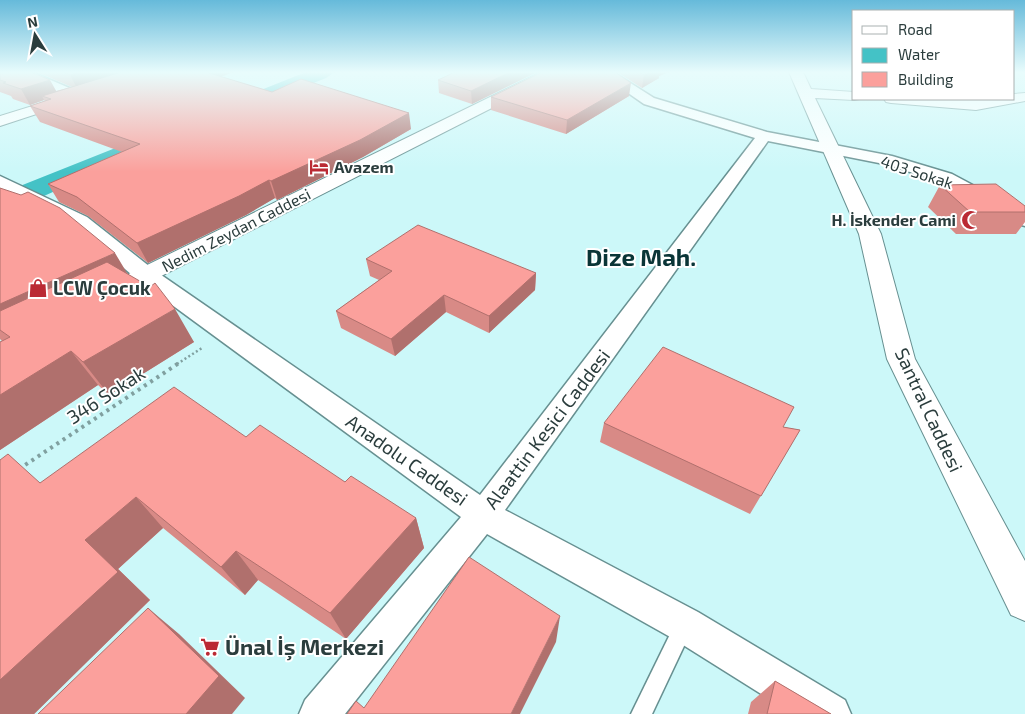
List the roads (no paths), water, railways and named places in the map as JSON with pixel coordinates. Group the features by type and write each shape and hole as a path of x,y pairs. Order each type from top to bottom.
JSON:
{"street":[{"path":"0,121 48,105"},
{"name":"Nedim Zeydan Caddesi","path":"86,304 485,105"},
{"name":"403 Sokak","path":"663,105 764,136 892,161 946,178 1025,220"},
{"name":"Santral Caddesi","path":"812,105 870,234 901,359 1025,601"},
{"name":"Alaattin Kesici Caddesi","path":"319,714 483,514 764,136"},
{"name":"Anadolu Caddesi","path":"0,181 80,221 146,275 483,514 685,625 832,714"}],"lane":[{"path":"641,714 685,625"}],"water":[{"path":"222,105 257,105 160,144 35,200 20,186"}],"place":[{"name":"Avazem","path":"319,167"},
{"name":"H. İskender Cami","path":"971,220"},
{"name":"LCW Çocuk","path":"38,288"},
{"name":"Ünal İş Merkezi","path":"210,647"}],"district":[{"name":"Dize Mah.","path":"641,258"}]}
